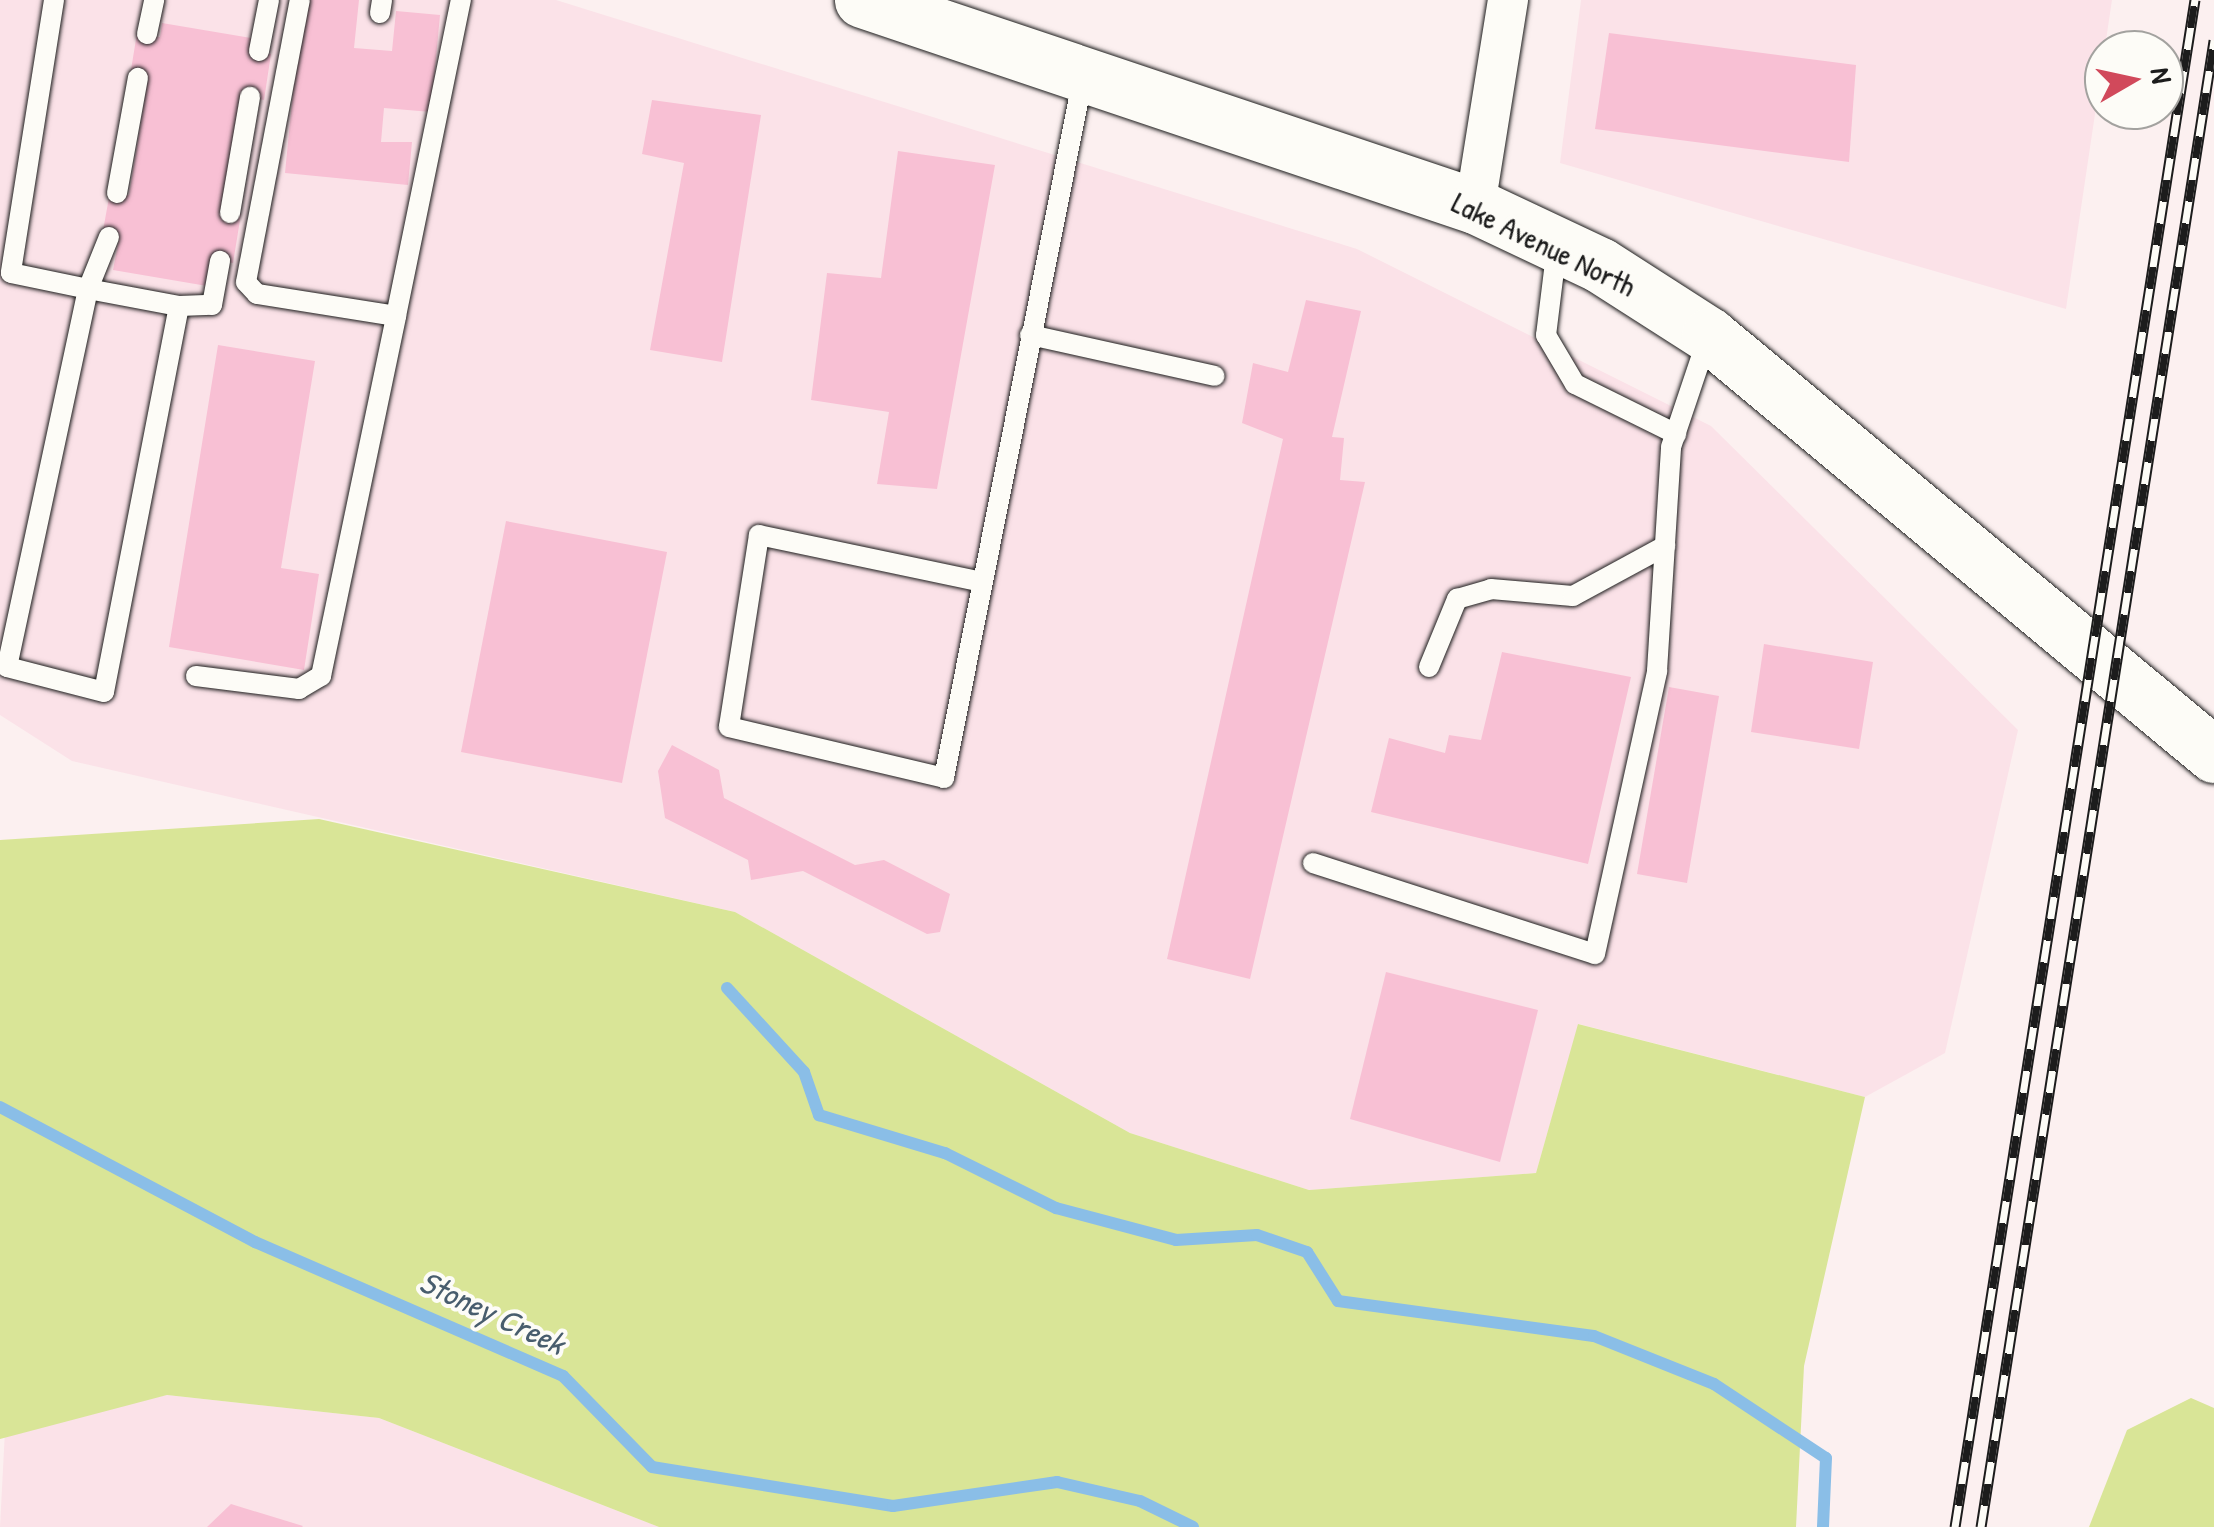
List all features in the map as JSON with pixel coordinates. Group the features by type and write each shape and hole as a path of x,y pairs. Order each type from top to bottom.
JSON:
{"street":[{"name":"Lake Avenue North","path":"862,0 1085,70 1475,206 1557,244 1709,335 2214,755"},
{"path":"1475,206 1508,0"}],"lane":[{"path":"54,0 12,273 178,306 212,304 220,261"},
{"path":"147,34 154,0"},
{"path":"259,52 269,0"},
{"path":"300,0 246,282 257,294 396,316"},
{"path":"196,676 299,689 322,676 461,0"},
{"path":"982,582 759,535 728,727 944,778 1085,70"},
{"path":"116,193 138,78"},
{"path":"230,212 250,98"},
{"path":"109,237 88,289 7,667 104,692 178,306"},
{"path":"1557,244 1546,335 1575,384 1676,434"},
{"path":"1030,334 1215,376"},
{"path":"1314,862 1594,954 1657,671 1664,546 1676,434 1709,335"},
{"path":"1429,667 1457,599 1491,589 1573,596 1664,546"}],"shaded area":[{"path":"0,0 556,0 1357,249 1711,426 2018,730 1945,1053 1865,1097 1579,1024 1536,1173 1309,1190 1130,1133 735,912 72,761 0,715"},
{"path":"1581,0 2112,0 2108,30 2084,30 2084,130 2093,130 2066,309 1560,163"},
{"path":"167,1395 379,1418 659,1527 0,1527 5,1430"}],"green space":[{"path":"319,819 735,912 1130,1133 1309,1190 1536,1173 1578,1024 1865,1097 1804,1366 1796,1527 659,1527 379,1418 167,1395 0,1439 0,840"},
{"path":"2191,1398 2214,1408 2214,1527 2089,1527 2127,1430"}],"building":[{"path":"302,0 359,0 354,48 392,51 396,11 440,15 431,112 384,108 381,142 412,142 408,185 285,173"},
{"path":"162,23 251,38 252,50 271,54 264,100 242,96 223,211 241,214 233,263 211,260 207,286 113,270 119,239 102,236 110,192 129,195 148,79 130,76 137,33 160,37"},
{"path":"1609,33 1856,65 1849,162 1595,129"},
{"path":"652,100 761,115 722,362 650,350 684,163 642,154"},
{"path":"898,151 995,165 937,489 877,484 889,412 811,400 827,273 881,278"},
{"path":"1306,300 1361,311 1332,437 1344,438 1340,480 1365,482 1250,979 1167,959 1283,439 1242,423 1253,363 1288,372"},
{"path":"218,345 315,361 281,568 319,574 304,670 169,647"},
{"path":"506,521 667,552 622,783 461,752"},
{"path":"1764,644 1873,662 1859,749 1751,732"},
{"path":"1502,652 1631,677 1588,864 1371,812 1389,738 1445,753 1449,735 1481,740"},
{"path":"1669,687 1719,696 1687,883 1637,874"},
{"path":"672,745 719,770 724,798 855,865 884,860 950,894 940,932 927,934 803,871 751,880 748,860 665,818 658,771"},
{"path":"1386,972 1538,1010 1500,1162 1350,1119"},
{"path":"231,1504 303,1526 207,1527"}],"waterway":[{"path":"727,988 804,1072 819,1115 945,1153 1056,1208 1176,1240 1257,1235 1307,1252 1338,1301 1594,1336 1714,1384 1826,1458 1823,1527"},
{"name":"Stoney Creek","path":"0,1107 255,1242 563,1376 652,1467 893,1506 1057,1482 1140,1501 1193,1527"}],"railway":[{"path":"1955,1527 2195,0"},
{"path":"1981,1527 2214,40"}]}
